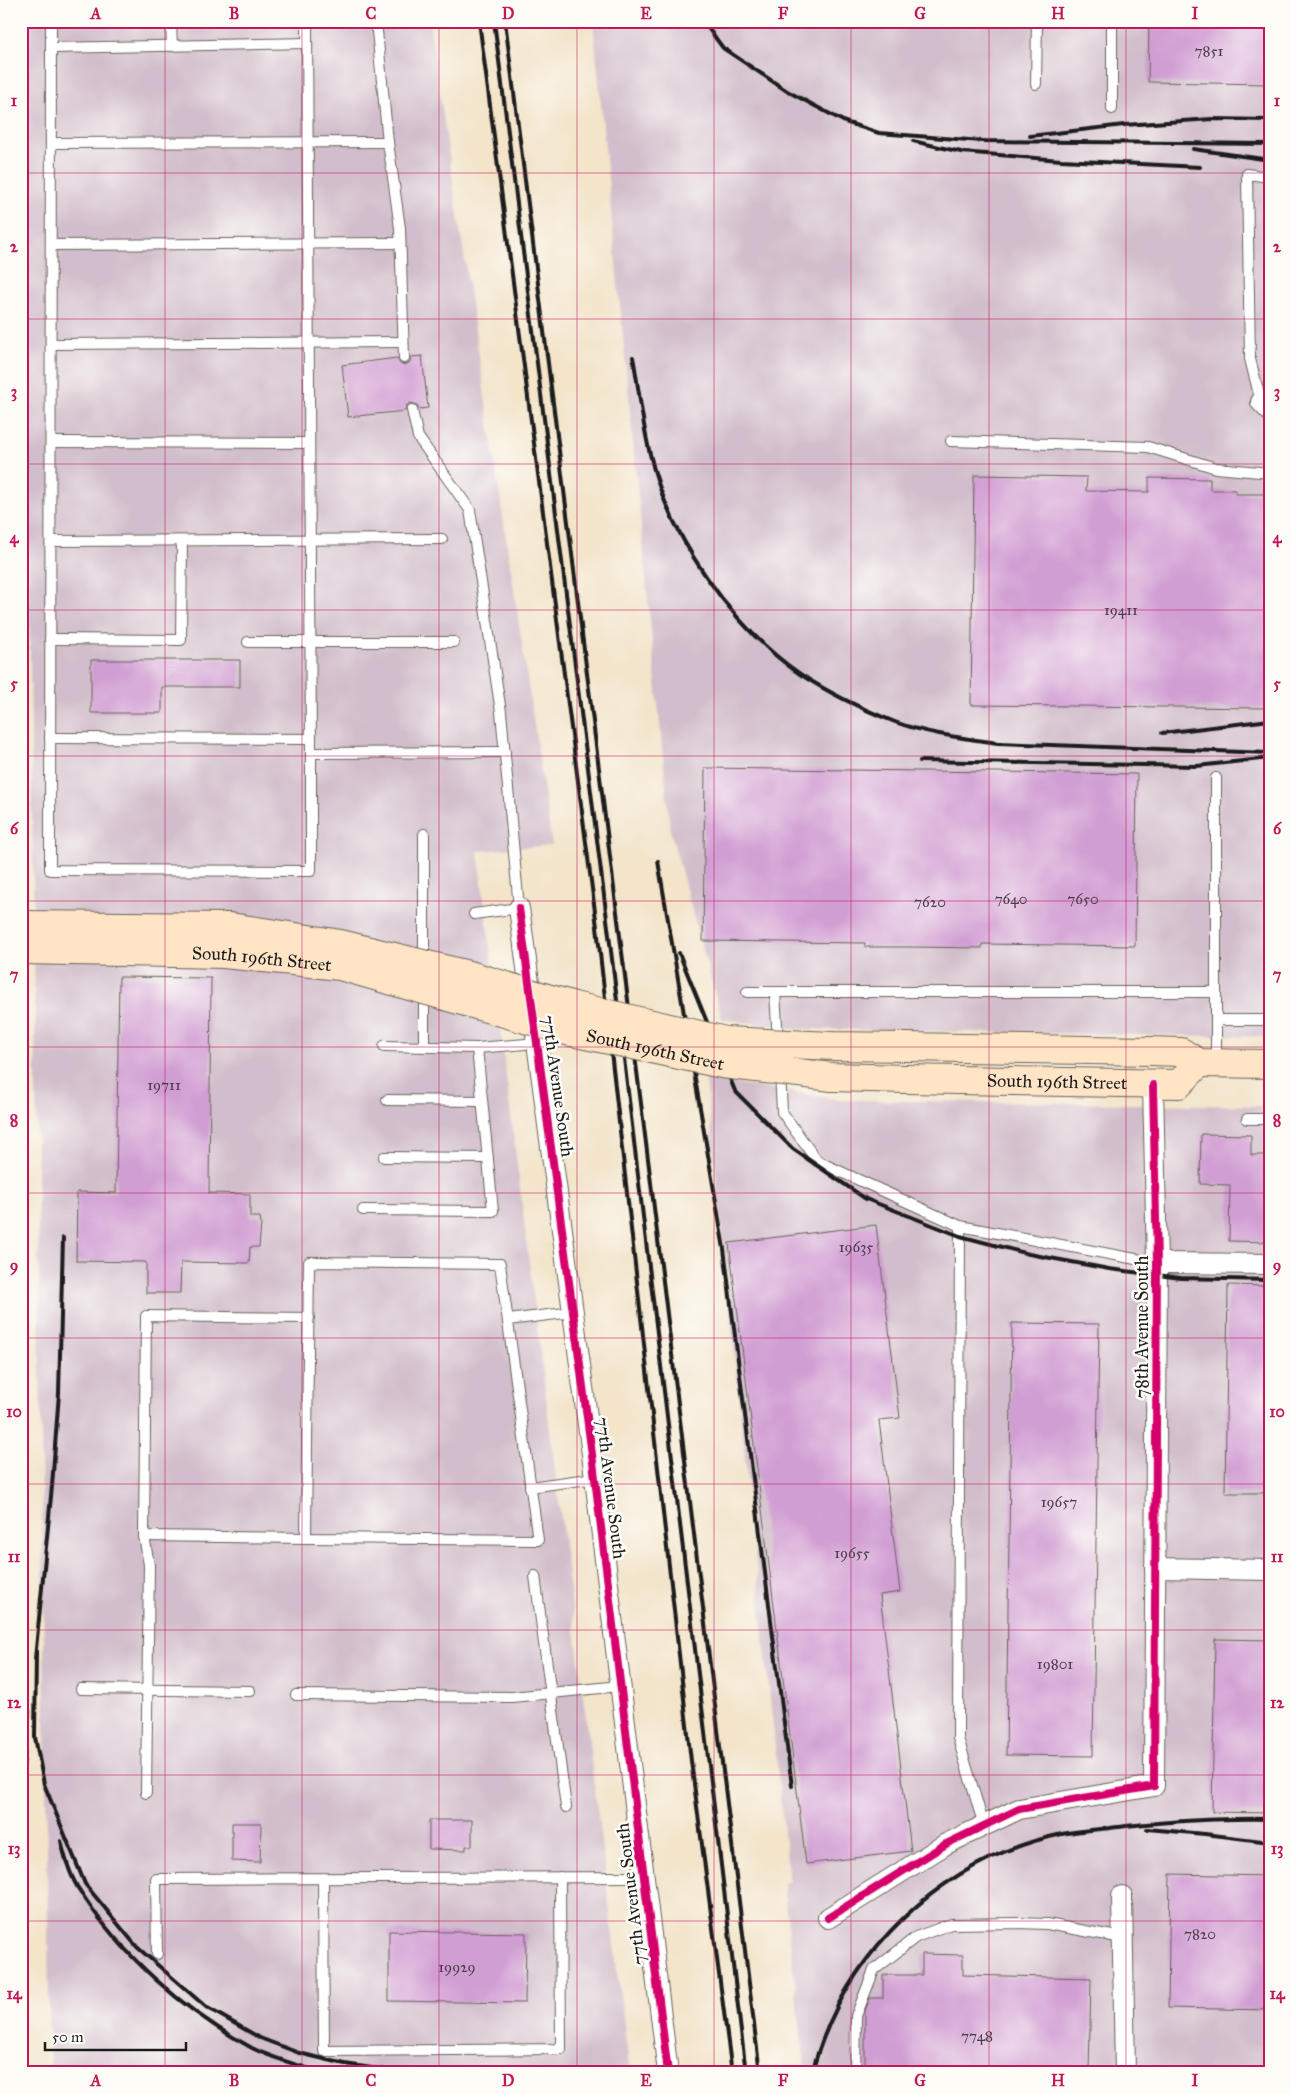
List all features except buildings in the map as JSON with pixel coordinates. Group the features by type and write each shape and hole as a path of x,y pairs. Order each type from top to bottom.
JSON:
{"main road":[{"name":"South 196th Street","path":"21,925 230,927 341,944 468,975 574,1006 726,1041 833,1046 1182,1052 1208,1063 1270,1064"},
{"name":"South 196th Street","path":"21,950 224,954 340,966 567,1031 722,1064 832,1077 1154,1085 1179,1084 1208,1063"}],"street":[{"name":"77th Avenue South","path":"519,908 595,1478 668,2073"},
{"name":"78th Avenue South","path":"984,1826 1019,1809 1154,1786 1157,1263 1154,1085"},
{"path":"1157,1263 1270,1264"},
{"path":"1155,1568 1270,1570"},
{"path":"828,1918 946,1844 984,1826"},
{"path":"1122,1896 1125,2073"}],"lane":[{"path":"51,21 50,870 311,871 307,21"},
{"path":"171,21 172,46"},
{"path":"376,21 400,243 404,358"},
{"path":"1036,84 1037,21"},
{"path":"1112,21 1112,109"},
{"path":"51,48 307,44"},
{"path":"51,143 388,142"},
{"path":"1266,407 1250,359 1247,174 1270,177"},
{"path":"51,245 400,243"},
{"path":"51,344 403,342"},
{"path":"412,410 418,437 470,510 499,702 519,908 474,914"},
{"path":"951,441 1148,447 1216,468 1270,473"},
{"path":"51,442 309,443"},
{"path":"51,541 442,539"},
{"path":"50,639 181,640 182,541"},
{"path":"248,642 454,642"},
{"path":"50,738 311,739"},
{"path":"311,753 505,752"},
{"path":"1208,1063 1216,1020 1216,778"},
{"path":"424,834 424,1046"},
{"path":"747,992 1216,992"},
{"path":"775,992 782,1112 817,1161 960,1226 1157,1263"},
{"path":"1216,1020 1270,1020"},
{"path":"384,1046 477,1048 537,1043"},
{"path":"363,1210 493,1211 477,1048"},
{"path":"387,1100 482,1101"},
{"path":"1247,1119 1270,1119"},
{"path":"384,1157 488,1158"},
{"path":"960,1226 958,1738 984,1826"},
{"path":"144,1536 306,1538 538,1540 500,1264 309,1262 306,1538"},
{"path":"508,1320 573,1312"},
{"path":"146,1793 148,1565 144,1536 146,1316 308,1318"},
{"path":"530,1487 595,1478"},
{"path":"535,1576 566,1807"},
{"path":"296,1695 512,1697 620,1686"},
{"path":"81,1689 250,1691"},
{"path":"323,1878 324,2051 561,2050 560,1877"},
{"path":"157,1954 156,1880 644,1877"},
{"path":"855,2073 856,2016 874,1970 916,1937 950,1924 1016,1923 1047,1924 1122,1938"}],"shaded area":[{"path":"21,21 429,21 552,845 478,851 630,2073 50,2073"},
{"path":"593,21 1270,21 1270,1037 794,1029 722,1019 670,830"},
{"path":"706,1079 842,1100 1270,1106 1270,2073 806,2073 783,1884 789,1881"}],"railway":[{"path":"479,21 597,927 691,1761 732,2073"},
{"path":"494,21 613,967 746,2073"},
{"path":"505,21 650,1175 760,2073"},
{"path":"703,21 723,48 787,91 845,122 879,133 982,141 1270,144"},
{"path":"1030,136 1124,125 1212,119 1270,120"},
{"path":"913,141 961,152 1061,160 1200,167"},
{"path":"1193,149 1270,160"},
{"path":"633,357 650,454 671,516 687,547 706,577 750,631 775,654 811,681 870,712 932,733 998,743 1270,753"},
{"path":"1162,733 1270,720"},
{"path":"920,761 1197,766 1270,758"},
{"path":"658,861 724,1249 792,1786"},
{"path":"679,953 735,1091 793,1149 866,1199 960,1236 1029,1254 1109,1269 1181,1278 1270,1280"},
{"path":"35,1659 59,1393 63,1238"},
{"path":"36,1652 35,1737 44,1784 85,1884 137,1947 206,2007 260,2038 299,2053 345,2064 406,2073"},
{"path":"21,1786 29,1711"},
{"path":"812,2073 827,2029 847,1989 873,1952 903,1918 938,1889 976,1865 1018,1847 1062,1834 1180,1821 1270,1819"},
{"path":"1147,1829 1270,1842"},
{"path":"61,1841 66,1861 76,1886 115,1938 156,1980 202,2017 252,2048 278,2059 324,2073"}],"cycle path":[{"path":"519,908 593,1462 668,2073"},
{"path":"828,1918 946,1844 1019,1809 1154,1786 1157,1263 1153,1085"}]}
